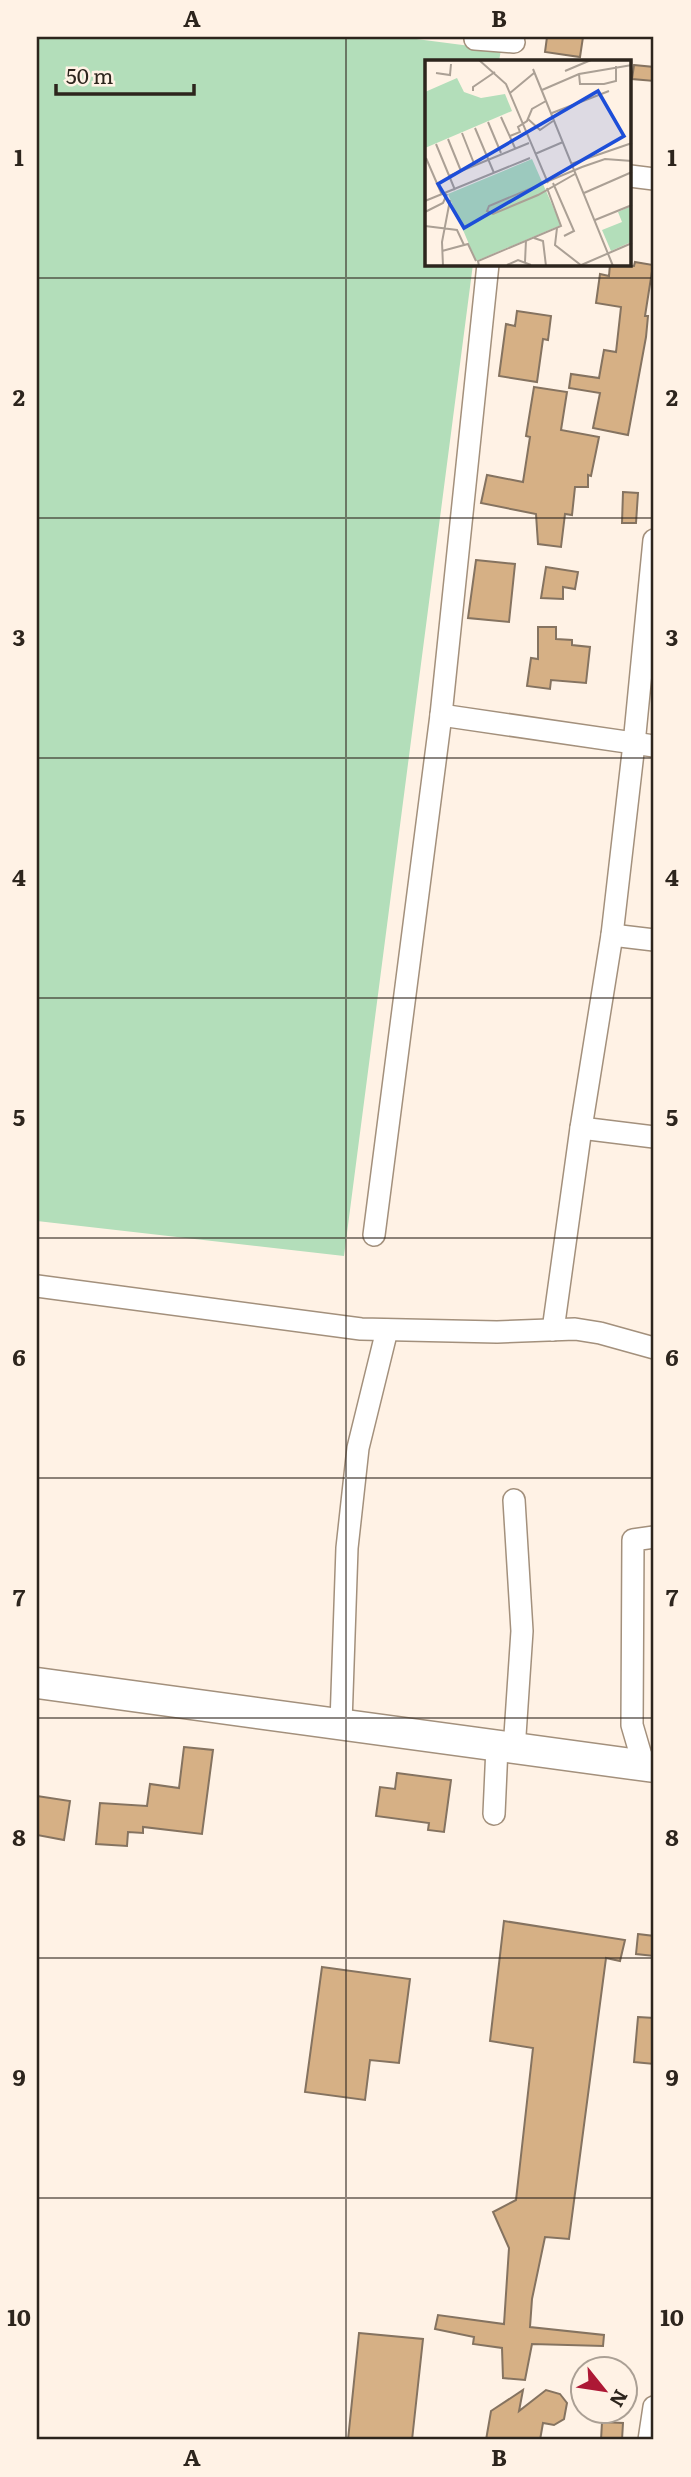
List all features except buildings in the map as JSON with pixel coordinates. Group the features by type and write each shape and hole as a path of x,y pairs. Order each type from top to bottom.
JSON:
{"main road":[{"path":"37,1683 649,1767"}],"street":[{"path":"475,37 514,47"},
{"path":"632,176 654,179"},
{"path":"374,1236 441,715 488,266"},
{"path":"553,1330 612,934 644,745 654,545"},
{"path":"441,715 644,745"},
{"path":"612,934 654,940"},
{"path":"582,1128 654,1137"},
{"path":"37,1286 361,1329 497,1332 575,1329 600,1333 654,1349"},
{"path":"341,1723 347,1548 358,1448 387,1330"},
{"path":"494,1814 522,1630 514,1500"},
{"path":"649,1767 632,1725 633,1539 654,1537"},
{"path":"649,2440 654,2407"}],"green space":[{"path":"37,37 401,37 501,50 499,60 425,60 425,266 473,266 344,1256 37,1221"}]}
